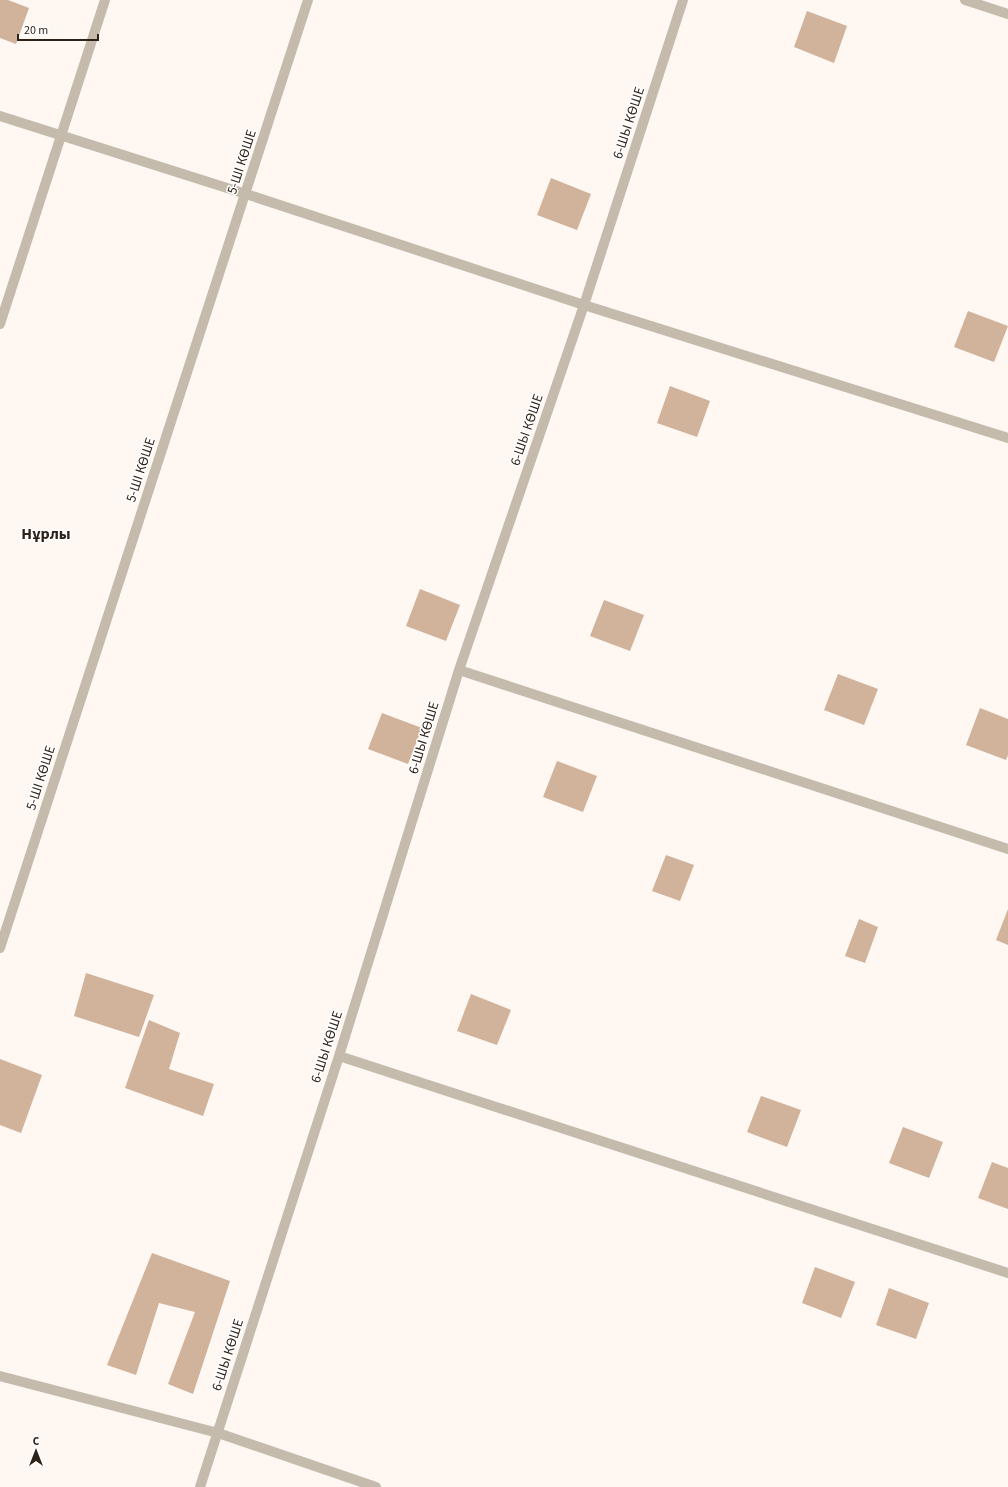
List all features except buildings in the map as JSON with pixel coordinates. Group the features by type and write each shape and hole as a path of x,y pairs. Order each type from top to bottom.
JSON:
{"lane":[{"path":"0,324 105,0"},
{"name":"5-ШІ КӨШЕ","path":"0,948 308,0"},
{"name":"6-ШЫ КӨШЕ","path":"200,1487 339,1056 459,670 584,305 683,0"},
{"path":"965,0 1008,14"},
{"path":"0,116 246,194 584,305 1008,438"},
{"path":"459,670 1008,849"},
{"path":"339,1056 1008,1273"},
{"path":"0,1376 218,1433 376,1487"}],"district":[{"name":"Нұрлы","path":"46,534"}]}
